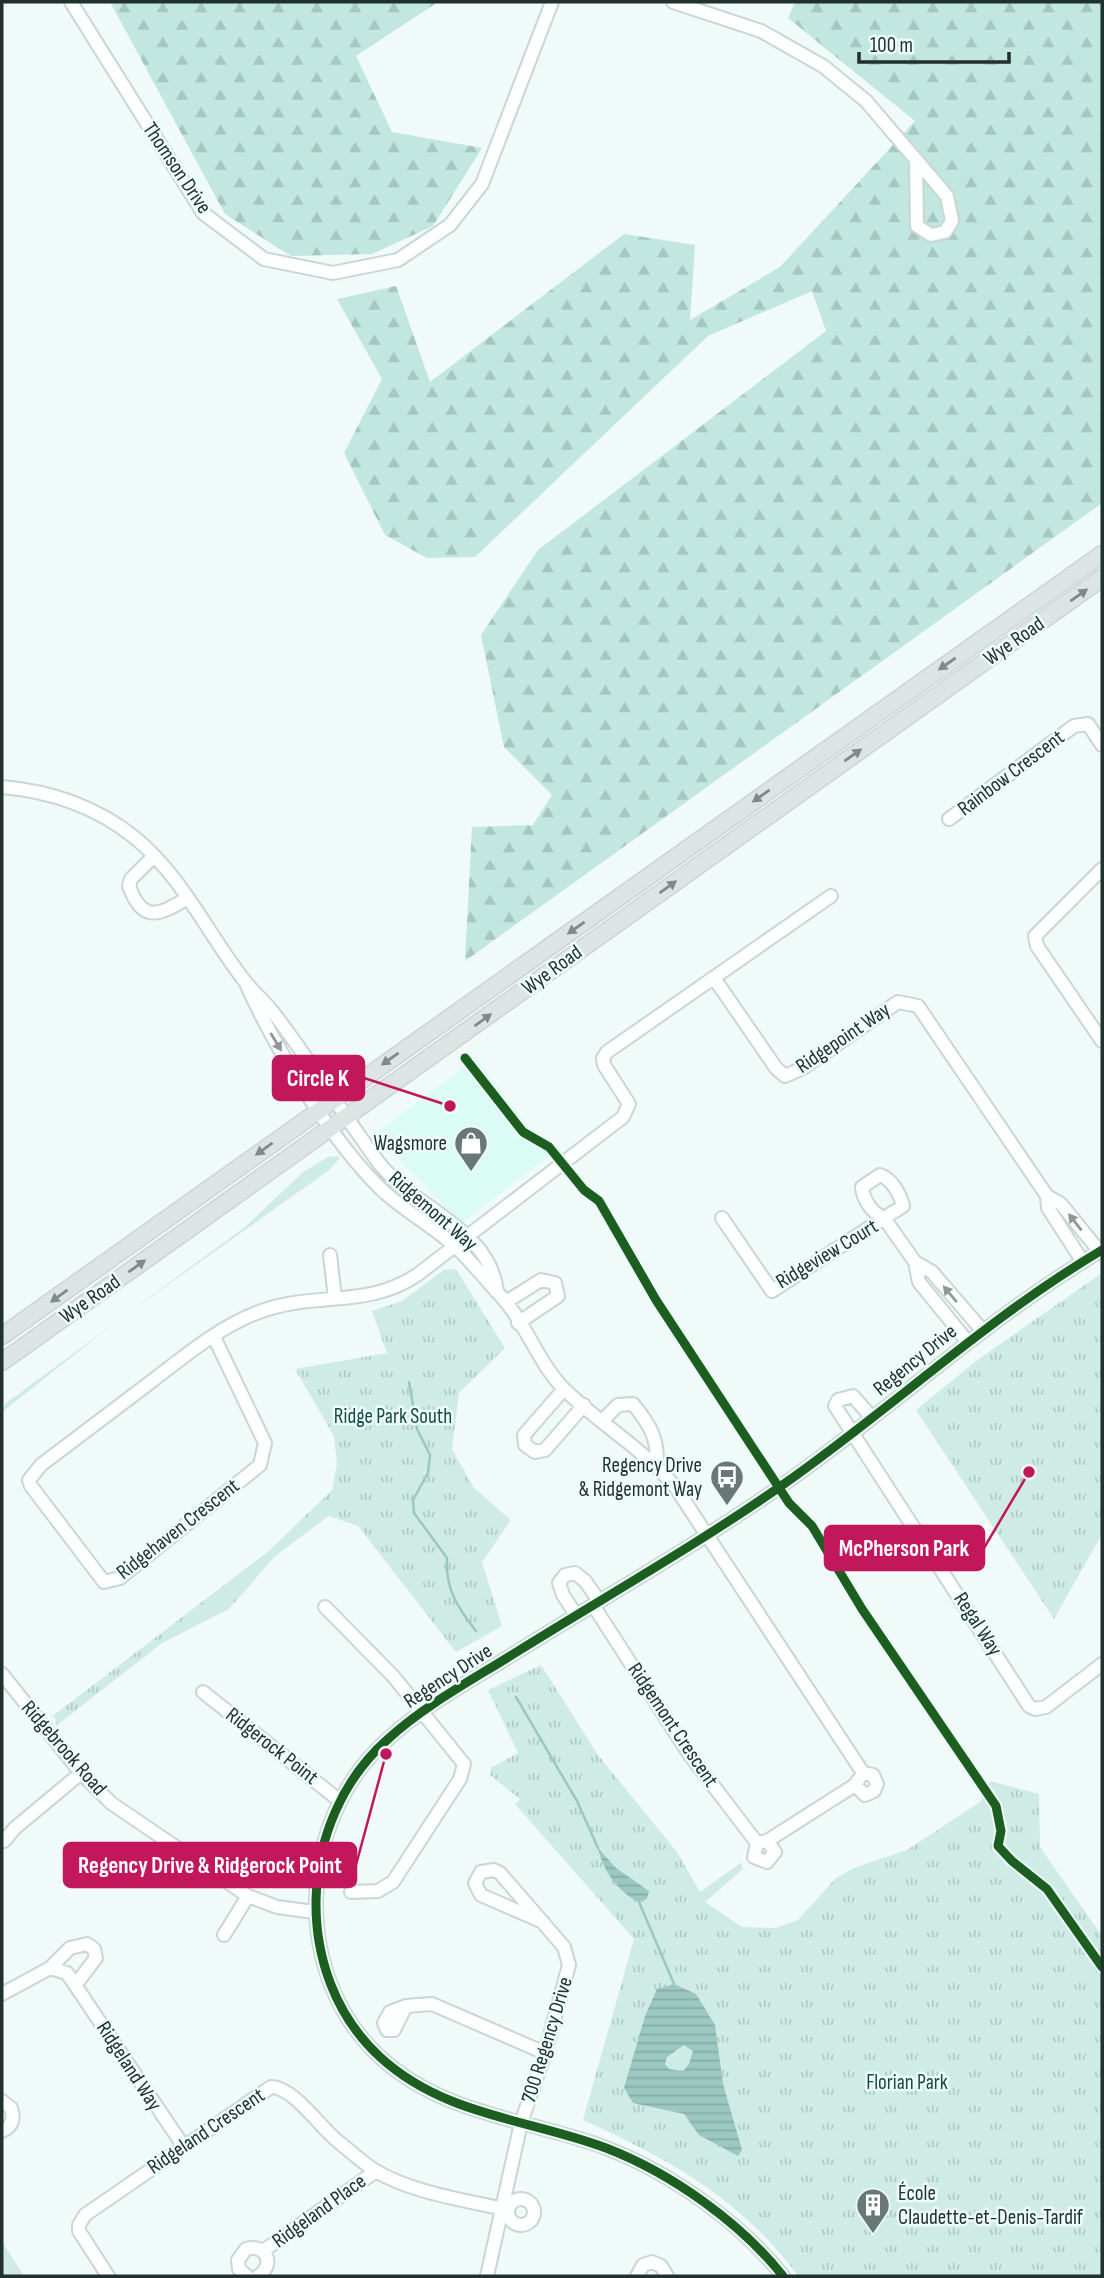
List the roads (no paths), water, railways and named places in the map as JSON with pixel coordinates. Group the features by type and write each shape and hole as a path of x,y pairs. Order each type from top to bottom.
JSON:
{"main road":[{"name":"Wye Road","path":"2,1336 1102,554"},
{"name":"Wye Road","path":"2,1362 1102,578"}],"street":[{"name":"Thomson Drive","path":"71,2 203,213 264,259 333,273 398,260 450,225 482,184 552,2"},
{"path":"673,2 761,31 823,66 866,101 916,160 947,197 952,221 945,232 931,235 917,226 916,160"},
{"name":"Rainbow Crescent","path":"949,819 1074,726 1088,724 1102,745"},
{"path":"2,787 30,789 80,805 111,820 153,856 188,898 244,981"},
{"path":"153,856 131,878 130,886 146,911 153,915 162,913 188,898"},
{"path":"1101,1035 1037,946 1035,936 1102,869"},
{"path":"467,1237 623,1117 629,1104 604,1066 603,1058 607,1052 831,896"},
{"name":"Ridgepoint Way","path":"714,978 776,1068 785,1076 803,1068 898,1002 918,1006 1047,1196 1061,1204 1101,1251"},
{"name":"Ridgemont Way","path":"244,981 270,1008 391,1176 467,1237 489,1265 502,1297"},
{"name":"Ridgemont Way","path":"244,981 261,1017 332,1128 380,1189 455,1247 502,1297 539,1357 564,1389 657,1465 706,1535"},
{"name":"Ridgepoint Way","path":"1047,1196 1048,1208 1083,1262"},
{"name":"Ridgeview Court","path":"722,1218 772,1291 884,1218 915,1262 919,1282 967,1341"},
{"name":"Ridgehaven Crescent","path":"214,1337 265,1443 265,1455 260,1465 120,1578 104,1582 29,1480 41,1465 214,1337 259,1312 301,1301 370,1297 396,1288 467,1237"},
{"name":"Regency Drive","path":"783,2276 737,2227 674,2181 606,2148 443,2099 407,2080 377,2054 349,2019 318,1950 314,1912 319,1866 340,1801 386,1740 423,1712 706,1535 853,1434 967,1341 1101,1251"},
{"path":"330,1255 335,1298"},
{"name":"Ridgeview Court","path":"915,1262 932,1272 982,1331"},
{"path":"502,1297 541,1280 555,1283 558,1296 518,1323"},
{"path":"564,1389 524,1435 526,1445 535,1452 545,1450 584,1405"},
{"name":"Regency Drive","path":"853,1434 836,1410 838,1400 853,1396 872,1418"},
{"path":"603,1420 618,1405 633,1404 654,1433 658,1444 657,1465"},
{"name":"Regal Way","path":"853,1434 1029,1706 1035,1709 1046,1707 1102,1664"},
{"name":"Ridgemont Crescent","path":"706,1535 863,1773 876,1778 876,1789 865,1795 855,1785"},
{"path":"576,1615 559,1583 565,1575 575,1573 585,1581 596,1603"},
{"name":"Ridgemont Crescent","path":"596,1603 689,1754 762,1842 855,1785 863,1773"},
{"path":"325,1607 393,1676 464,1765 460,1779 393,1882 378,1891 351,1892"},
{"name":"Ridgebrook Road","path":"2,1674 81,1773 111,1803 248,1896 277,1907 314,1912"},
{"name":"Ridgerock Point","path":"204,1692 340,1801"},
{"path":"4,1841 15,1828 81,1773"},
{"path":"494,1870 500,1873 543,1922 481,1895 475,1883 481,1872 494,1870"},
{"path":"224,1935 248,1896"},
{"name":"700 Regency Drive","path":"521,2123 545,2053 569,1965 565,1947 543,1922"},
{"path":"2,1994 50,1968 71,1948 87,1944 94,1949 96,1958 76,1984"},
{"name":"Ridgeland Way","path":"50,1968 67,1973 76,1984 184,2147"},
{"path":"406,2006 432,2004 545,2053"},
{"name":"Ridgeland Crescent","path":"108,2276 79,2231 79,2225 85,2215 271,2087 279,2087 290,2094 327,2134 376,2171 418,2188 504,2209"},
{"path":"2,2101 11,2108 13,2118 9,2127 2,2131"},
{"path":"487,2276 521,2123"},
{"name":"Ridgeland Place","path":"247,2276 239,2269 239,2255 250,2247 263,2251 376,2171"},
{"path":"258,2276 268,2266 263,2251"},
{"path":"637,2276 643,2265 652,2262 662,2266 667,2276"}],"waterway":[{"path":"409,1382 417,1429 430,1455 428,1473 413,1500 414,1513 447,1558 448,1579 454,1598 476,1631"},
{"path":"516,1697 577,1801 598,1848"},
{"path":"639,1902 674,1984"}],"place":[{"name":"Circle K","path":"450,1106"},
{"name":"Wagsmore","path":"471,1173"},
{"name":"McPherson Park","path":"1029,1472"},
{"name":"Regency Drive & Ridgemont Way","path":"727,1507"},
{"name":"Regency Drive & Ridgerock Point","path":"386,1754"},
{"name":"École Claudette-et-Denis-Tardif","path":"873,2235"}],"park label":[{"name":"Ridge Park South","path":"393,1416"},
{"name":"Florian Park","path":"907,2082"}]}
